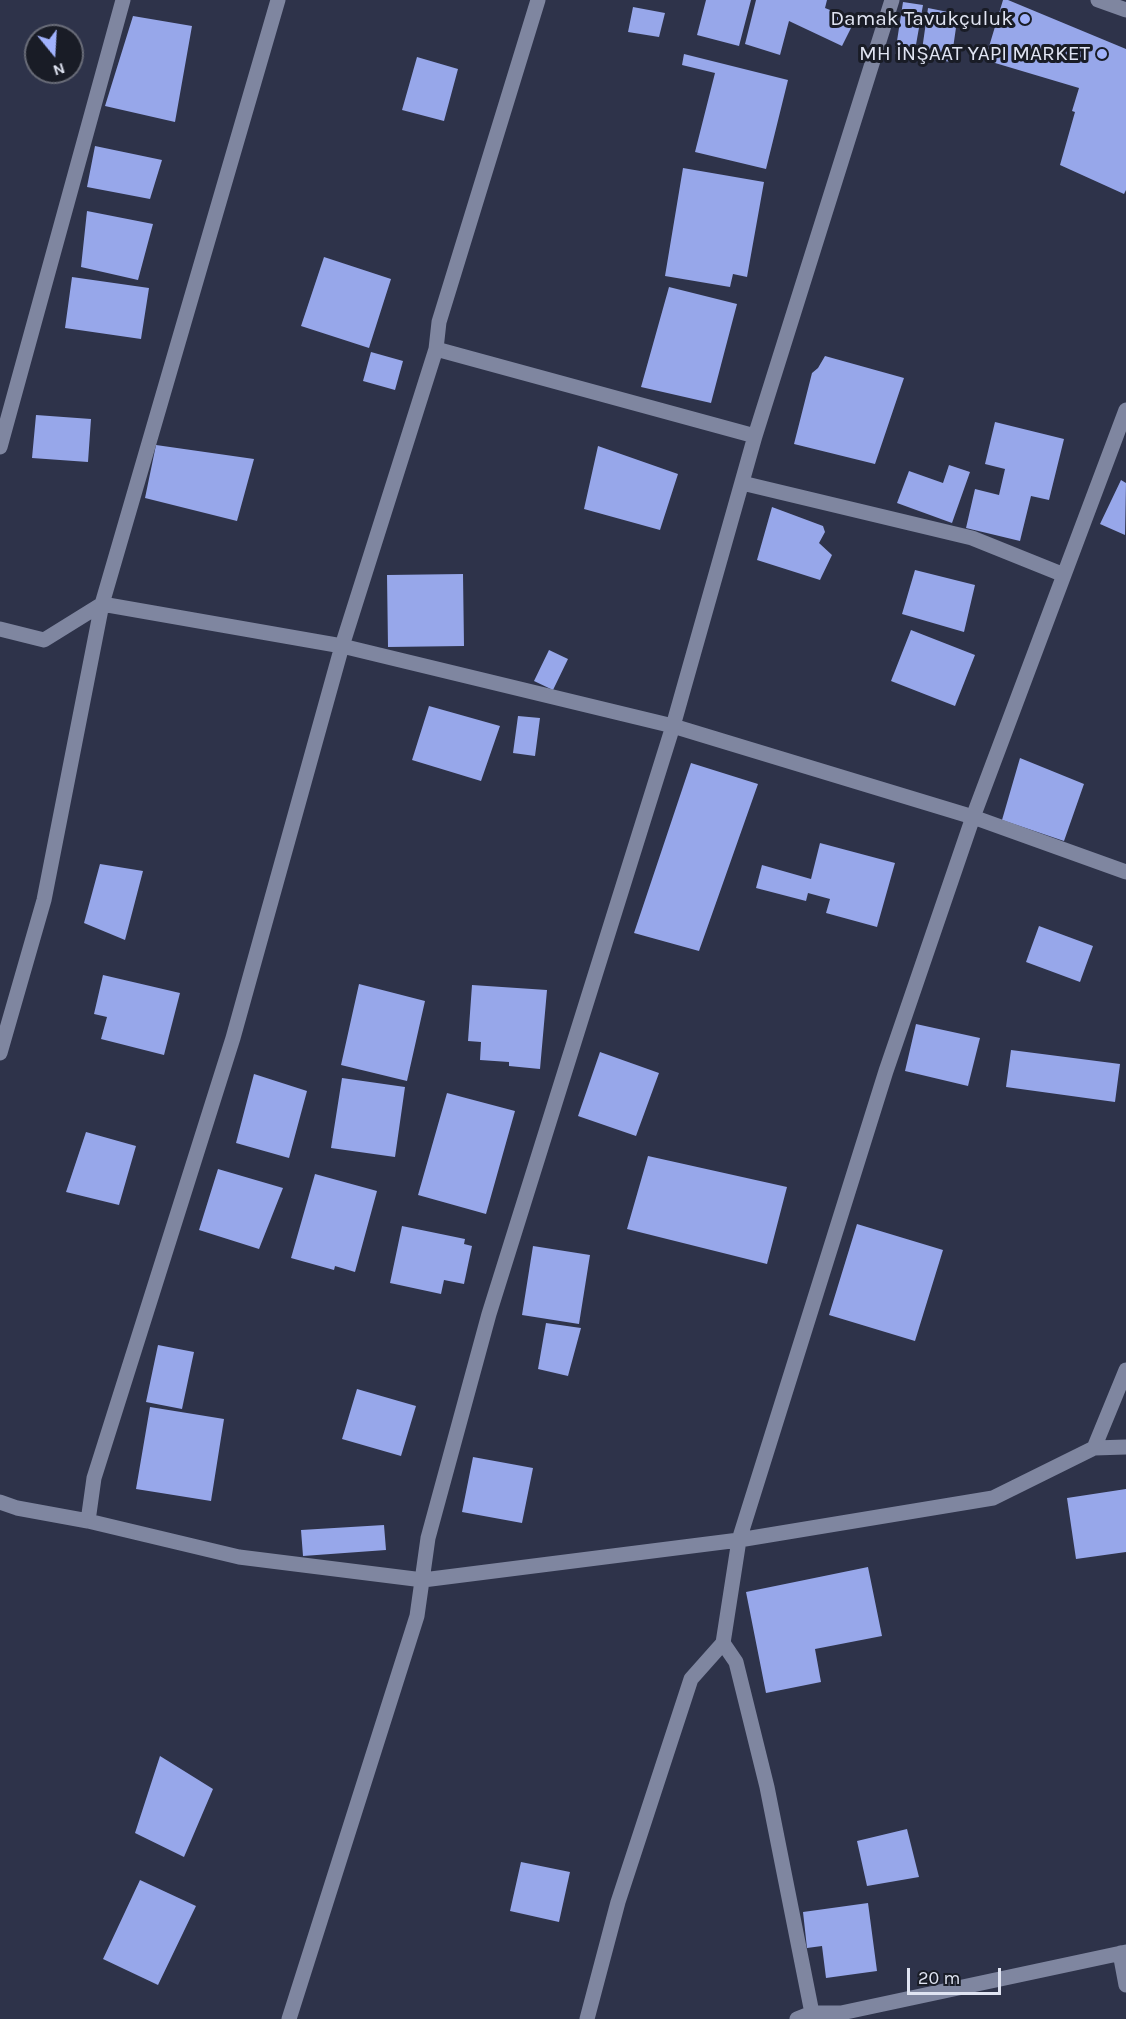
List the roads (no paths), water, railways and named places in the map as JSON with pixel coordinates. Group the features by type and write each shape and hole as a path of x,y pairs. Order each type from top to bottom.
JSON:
{"street":[{"path":"0,447 123,0"},
{"path":"0,1053 44,900 102,604 278,0"},
{"path":"88,1521 94,1478 232,1038 342,646 436,349 439,322 538,0"},
{"path":"289,2019 417,1616 428,1538 489,1314 673,726 755,436 892,0"},
{"path":"1098,0 1126,10"},
{"path":"436,349 755,436"},
{"path":"587,2019 618,1902 691,1679 723,1643 739,1540 886,1071 973,817 1126,410"},
{"path":"742,483 972,538 1064,575"},
{"path":"0,629 44,640 102,604 342,646 673,726 973,817 1126,872"},
{"path":"1094,1448 1126,1370"},
{"path":"0,1502 17,1508 88,1521 239,1557 423,1580 739,1540 993,1498 1094,1448 1126,1447"},
{"path":"723,1643 736,1662 767,1787 812,2013"},
{"path":"797,2019 812,2013 840,2013 1123,1952 1126,1985"}],"place":[{"name":"Damak Tavukçuluk","path":"1025,19"},
{"name":"MH İNŞAAT YAPI MARKET","path":"1102,54"}]}
